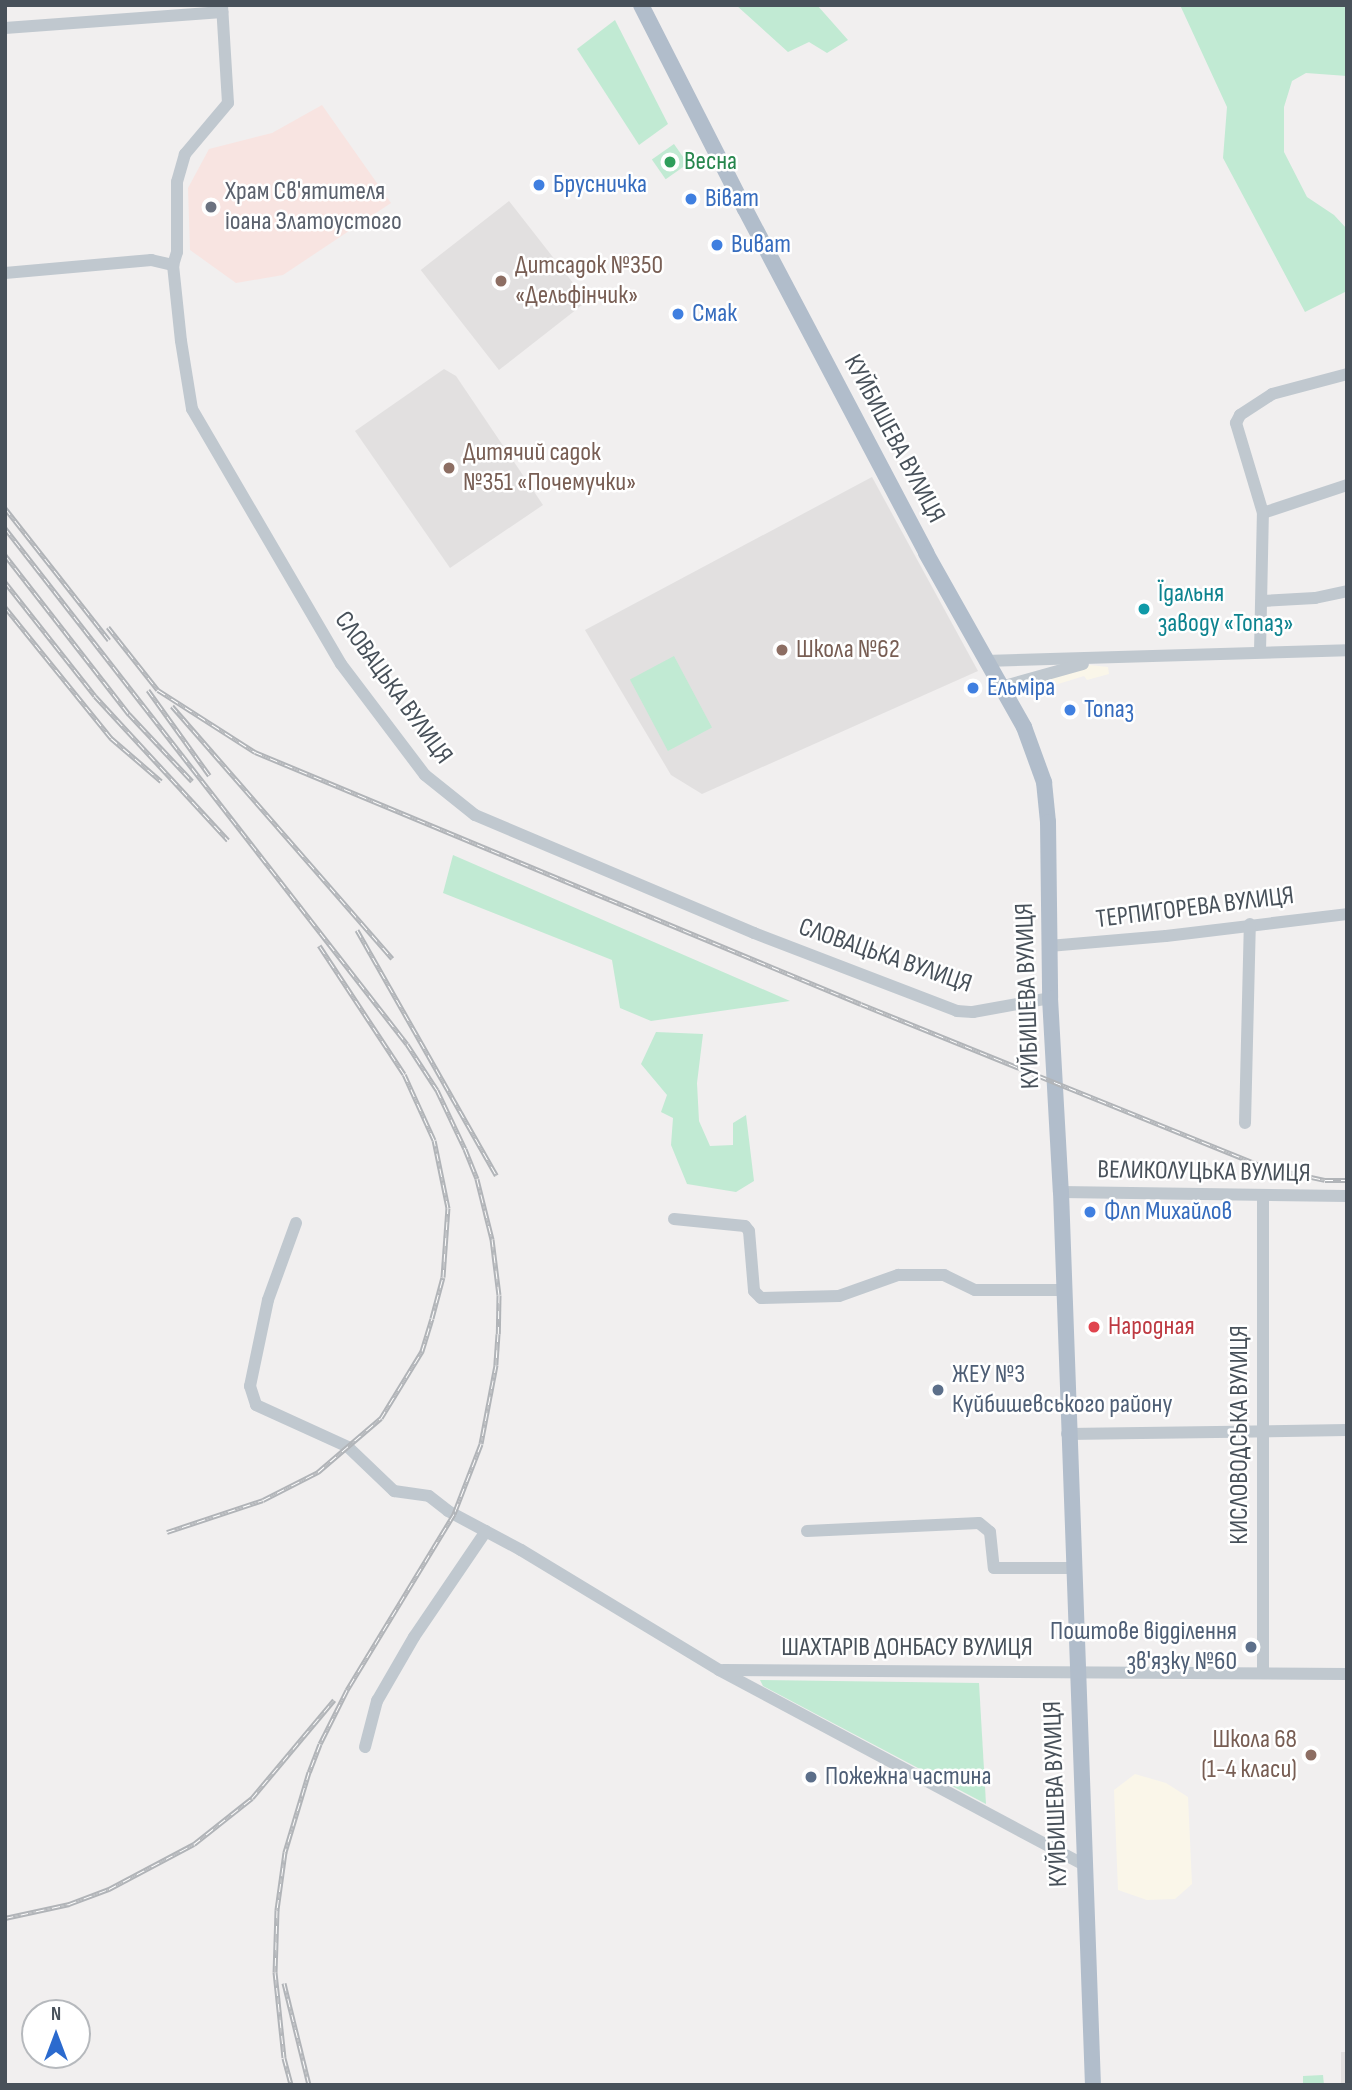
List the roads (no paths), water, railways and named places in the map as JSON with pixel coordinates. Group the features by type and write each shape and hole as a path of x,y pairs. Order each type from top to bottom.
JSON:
{"main road":[{"name":"КУЙБИШЕВА ВУЛИЦЯ","path":"641,5 745,209 985,661 1024,727 1044,782 1048,822 1050,999 1061,1192 1067,1434 1093,2085"}],"street":[{"path":"5,28 222,9"},
{"name":"СЛОВАЦЬКА ВУЛИЦЯ","path":"222,9 228,103 185,154 179,169 177,252 173,265 180,341 196,417 341,664 425,775 475,815 705,913 957,1011 973,1012 1050,999"},
{"path":"5,274 151,260 173,265"},
{"path":"1260,652 1263,513 1236,428 1240,415 1272,394 1347,374"},
{"path":"1263,513 1347,485"},
{"path":"1262,601 1315,598 1347,591"},
{"path":"985,661 1347,650"},
{"path":"1001,687 1100,659"},
{"name":"ТЕРПИГОРЕВА ВУЛИЦЯ","path":"1049,946 1166,936 1347,914"},
{"path":"1245,1123 1250,924"},
{"name":"ВЕЛИКОЛУЦЬКА ВУЛИЦЯ","path":"1061,1192 1263,1197 1347,1196"},
{"name":"КИСЛОВОДСЬКА ВУЛИЦЯ","path":"1263,1197 1263,1673"},
{"path":"674,1219 740,1223 745,1226 749,1231 754,1291 761,1298 839,1296 898,1275 944,1275 975,1290 1064,1290"},
{"name":"ШАХТАРІВ ДОНБАСУ ВУЛИЦЯ","path":"296,1223 268,1300 250,1386 256,1405 348,1447 394,1491 429,1496 448,1511 521,1550 719,1670 1083,1864"},
{"path":"1067,1434 1347,1430"},
{"path":"807,1531 978,1523 987,1527 992,1565 998,1570 1072,1568"},
{"path":"365,1747 377,1701 421,1627 486,1531"},
{"name":"ШАХТАРІВ ДОНБАСУ ВУЛИЦЯ","path":"719,1670 1347,1674"}],"railway":[{"path":"5,508 109,640"},
{"path":"5,528 407,1044 437,1090 465,1149 477,1179 492,1239 499,1295 498,1334 496,1365 481,1444 454,1514 347,1690 320,1744 285,1852 277,1910 275,1972 284,2058 291,2085"},
{"path":"5,555 129,714 192,781"},
{"path":"5,582 95,696 228,840"},
{"path":"5,607 111,738 161,781"},
{"path":"108,627 158,690 255,752 861,1004 1265,1167 1325,1180 1347,1180"},
{"path":"148,690 209,775"},
{"path":"172,706 392,958"},
{"path":"357,930 496,1175"},
{"path":"167,1532 263,1500 318,1472 381,1418 422,1351 443,1277 448,1208 434,1140 404,1074 319,945"},
{"path":"5,1918 69,1904 109,1889 194,1844 252,1798 334,1700"},
{"path":"284,1983 309,2085"}],"place":[{"name":"Весна","path":"670,162"},
{"name":"Брусничка","path":"539,185"},
{"name":"Віват","path":"691,199"},
{"name":"Храм Св'ятителя іоана Златоустого","path":"211,207"},
{"name":"Виват","path":"717,245"},
{"name":"Дитсадок №350 «Дельфінчик»","path":"501,281"},
{"name":"Смак","path":"678,314"},
{"name":"Дитячий садок №351 «Почемучки»","path":"449,468"},
{"name":"Їдальня заводу «Топаз»","path":"1144,609"},
{"name":"Школа №62","path":"782,650"},
{"name":"Ельміра","path":"973,688"},
{"name":"Топаз","path":"1070,710"},
{"name":"Флп Михайлов","path":"1090,1212"},
{"name":"Народная","path":"1094,1327"},
{"name":"ЖЕУ №3 Куйбишевського району","path":"938,1390"},
{"name":"Поштове відділення зв'язку №60","path":"1251,1647"},
{"name":"Школа 68 (1-4 класи)","path":"1311,1755"},
{"name":"Пожежна частина","path":"811,1777"}]}
